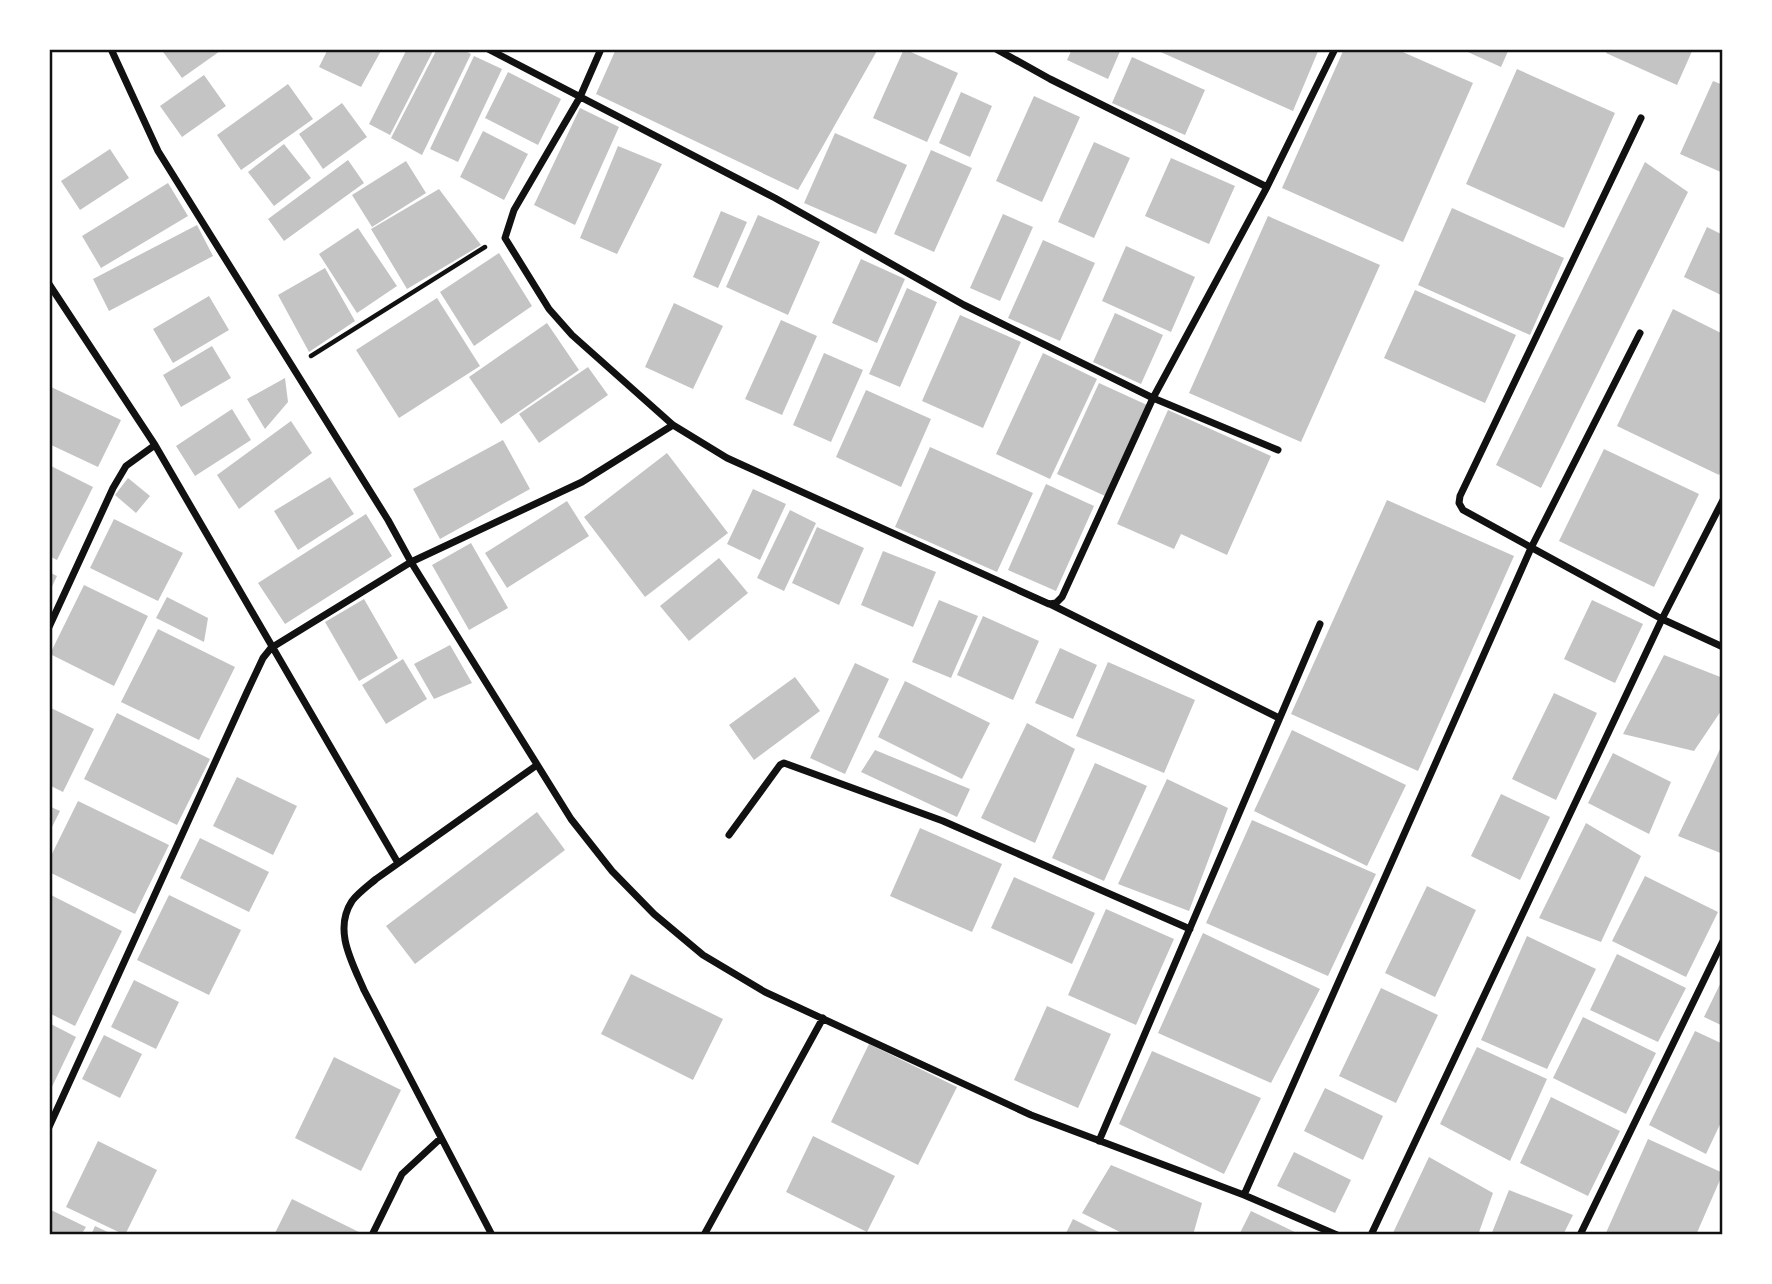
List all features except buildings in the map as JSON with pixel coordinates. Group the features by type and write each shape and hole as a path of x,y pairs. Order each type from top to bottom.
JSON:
{"street":[{"path":"111,49 158,151 537,765 571,819 612,871 654,914 703,955 765,992 1031,1115 1244,1195 1337,1235"},
{"path":"488,49 775,198 964,305 1153,398 1278,450"},
{"path":"601,49 580,97 514,210 505,239 526,276 556,317 601,362 673,425 727,458 1049,604 1279,718"},
{"path":"996,49 1050,79 1267,187"},
{"path":"1049,604 1056,603 1062,597 1153,398 1267,187 1335,49"},
{"path":"1641,118 1459,500 1463,510 1531,548 1662,619 1723,647"},
{"path":"49,284 155,445 398,863"},
{"path":"1244,1195 1531,548 1640,333"},
{"path":"49,1127 247,692 263,658 271,648 411,562 582,482 673,425"},
{"path":"49,627 113,488 126,466 155,445"},
{"path":"1371,1235 1662,619 1723,500"},
{"path":"1099,1142 1320,624"},
{"path":"729,835 784,763 943,821 1190,929"},
{"path":"492,1235 364,989 346,948 344,921 353,900 376,878 537,765"},
{"path":"1580,1235 1723,941"},
{"path":"704,1235 823,1018"},
{"path":"372,1235 402,1174 441,1138"}],"path":[{"path":"293,368 506,233"}]}
